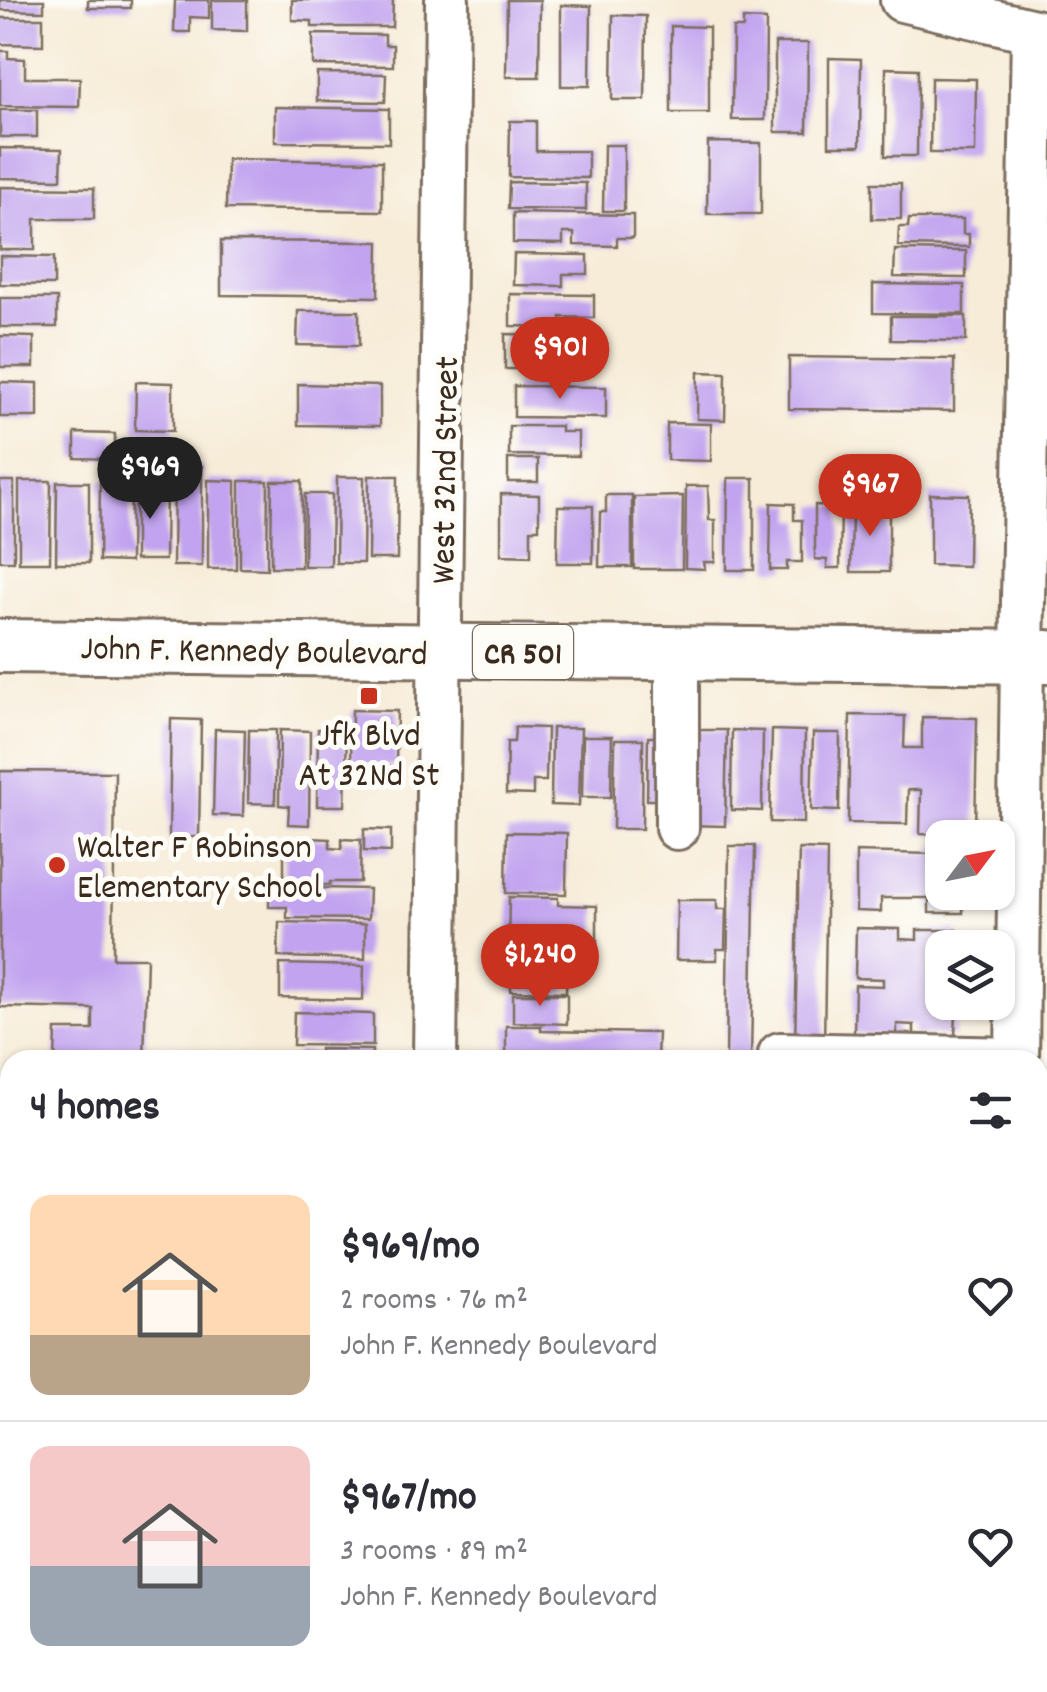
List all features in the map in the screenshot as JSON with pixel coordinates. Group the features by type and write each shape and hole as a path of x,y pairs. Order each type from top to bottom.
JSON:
{"main road":[{"name":"John F. Kennedy Boulevard","path":"0,646 1034,657"}],"street":[{"name":"West 32nd Street","path":"434,1050 447,0"},
{"path":"902,0 1040,32 1034,657 1017,1050"},
{"path":"677,654 677,828"}],"building":[{"path":"0,0 44,0 44,11 0,10"},
{"path":"88,0 131,0 131,8 88,8"},
{"path":"175,0 209,0 209,18 190,17 190,32 174,32"},
{"path":"212,0 247,0 247,31 212,30"},
{"path":"292,0 393,0 392,27 312,27 312,21 292,20"},
{"path":"507,0 540,0 539,77 506,77"},
{"path":"561,5 591,6 590,86 561,86"},
{"path":"613,15 646,16 645,100 612,100"},
{"path":"0,18 43,18 43,45 0,44"},
{"path":"743,19 766,20 765,120 732,120 733,28 743,28"},
{"path":"671,26 709,27 709,113 671,113"},
{"path":"313,34 385,35 385,45 393,45 393,66 313,65"},
{"path":"775,43 808,43 807,132 775,132"},
{"path":"0,51 8,51 8,58 25,59 25,78 80,78 79,107 0,106"},
{"path":"829,58 861,59 860,146 829,146"},
{"path":"886,68 918,69 917,156 885,156"},
{"path":"317,73 386,74 385,102 317,101"},
{"path":"931,78 976,79 975,153 930,153"},
{"path":"275,107 389,109 389,143 275,142"},
{"path":"0,110 37,110 37,137 0,137"},
{"path":"510,121 536,121 536,151 588,151 588,178 509,177"},
{"path":"708,142 761,143 761,214 707,214"},
{"path":"604,145 624,145 624,211 603,211"},
{"path":"0,148 62,149 61,179 0,178"},
{"path":"227,159 382,161 382,211 226,209"},
{"path":"509,182 586,183 586,210 508,209"},
{"path":"872,183 901,183 901,219 872,219"},
{"path":"0,187 94,188 94,219 35,219 35,250 0,250"},
{"path":"513,213 633,215 633,238 617,238 617,246 574,245 574,233 563,233 563,244 513,243"},
{"path":"909,219 963,219 963,234 969,234 969,247 898,246 899,227 908,227"},
{"path":"221,241 379,242 378,297 221,295"},
{"path":"895,250 966,251 966,278 894,277"},
{"path":"514,254 588,255 588,274 563,274 563,286 513,285"},
{"path":"0,256 54,257 54,285 0,284"},
{"path":"873,284 964,285 964,314 873,313"},
{"path":"510,294 594,295 594,318 561,317 561,327 510,326"},
{"path":"0,298 57,298 57,327 0,327"},
{"path":"298,311 359,311 359,346 297,345"},
{"path":"891,316 966,316 966,341 891,340"},
{"path":"505,334 572,335 572,356 560,356 560,369 505,369"},
{"path":"0,336 34,337 34,367 0,367"},
{"path":"789,357 954,359 954,411 789,409"},
{"path":"698,372 726,373 725,420 697,419"},
{"path":"0,382 38,383 38,417 0,417"},
{"path":"136,382 173,383 173,431 135,430"},
{"path":"298,384 380,386 380,426 298,425"},
{"path":"514,386 606,387 606,418 514,417"},
{"path":"667,423 711,424 711,461 667,460"},
{"path":"509,426 561,426 561,432 578,432 578,456 509,455"},
{"path":"75,433 115,434 115,459 75,458"},
{"path":"508,459 538,459 538,482 508,482"},
{"path":"174,466 202,466 202,566 173,566"},
{"path":"369,476 398,476 397,559 368,559"},
{"path":"337,477 364,477 363,563 336,563"},
{"path":"728,478 754,478 754,570 727,570"},
{"path":"208,480 236,481 236,569 208,569"},
{"path":"0,481 14,481 14,561 0,561"},
{"path":"19,481 51,481 50,562 19,562"},
{"path":"100,481 131,481 130,562 99,561"},
{"path":"240,481 268,481 267,569 240,568"},
{"path":"272,481 302,481 301,567 271,567"},
{"path":"57,482 89,482 89,563 56,563"},
{"path":"135,484 166,484 165,560 135,560"},
{"path":"686,486 708,486 709,520 715,520 715,562 704,562 705,569 685,568"},
{"path":"305,494 332,494 331,566 304,566"},
{"path":"501,494 539,495 539,529 531,529 531,556 501,555"},
{"path":"930,494 969,495 968,566 930,565"},
{"path":"606,495 632,495 632,567 599,567 600,512 606,512"},
{"path":"683,496 682,569 634,569 634,497"},
{"path":"771,503 794,504 794,520 802,520 802,562 787,562 787,570 770,570"},
{"path":"815,505 841,506 840,568 827,568 827,560 815,559"},
{"path":"558,506 593,506 593,563 557,563"},
{"path":"852,506 889,506 889,572 851,572"},
{"path":"352,710 397,711 396,766 351,765"},
{"path":"850,715 905,716 904,748 922,748 922,717 977,718 975,820 925,820 925,834 920,834 921,790 908,790 907,824 848,823"},
{"path":"171,719 201,720 199,837 169,837"},
{"path":"515,727 547,728 546,781 533,781 533,795 506,794 507,742 514,742"},
{"path":"552,728 581,728 579,806 551,805"},
{"path":"215,729 245,730 243,816 213,815"},
{"path":"318,729 347,729 345,806 317,806"},
{"path":"249,730 276,730 275,804 248,803"},
{"path":"280,730 310,731 309,825 288,824 289,806 279,805"},
{"path":"687,730 727,730 725,826 685,825"},
{"path":"732,730 763,731 762,811 731,810"},
{"path":"772,730 805,731 804,823 770,822"},
{"path":"813,733 840,733 839,811 811,810"},
{"path":"583,736 612,736 611,797 582,797"},
{"path":"648,737 676,737 675,800 647,800"},
{"path":"615,739 643,739 642,829 613,829"},
{"name":"Walter F Robinson Elementary School","path":"0,771 115,772 113,958 147,958 144,1050 55,1050 56,1030 93,1030 93,1009 0,1007"},
{"path":"364,829 391,830 391,852 364,851"},
{"path":"507,832 567,833 566,894 506,893"},
{"path":"309,838 330,839 330,848 342,849 342,839 361,840 360,882 314,885 314,881 284,880 284,847 308,848"},
{"path":"729,846 755,846 751,1050 726,1050"},
{"path":"799,849 827,850 824,1047 795,1046"},
{"path":"856,852 925,854 925,898 881,898 881,912 856,911"},
{"path":"269,887 369,889 368,919 287,918 287,907 269,907"},
{"path":"509,897 558,898 558,905 597,906 597,953 508,951"},
{"path":"677,900 717,900 717,909 726,909 725,949 717,949 717,960 676,960"},
{"path":"929,910 963,910 963,913"},
{"path":"279,922 365,924 365,959 278,957"},
{"path":"856,928 900,929 900,939 917,940 917,930 925,930 925,1020 956,1020 955,1036 914,1035 914,1025 897,1024 897,1035 854,1034 855,985 883,986 883,979 855,978"},
{"path":"511,962 567,964 566,992 511,991"},
{"path":"280,964 364,966 363,1000 280,998"},
{"path":"513,994 567,994 567,1024 513,1022"},
{"path":"294,1012 373,1014 373,1046 293,1045"},
{"path":"506,1026 541,1026 541,1031 658,1033 657,1050 506,1050"}],"place":[{"name":"Jfk Blvd At 32Nd St","path":"369,696"},
{"name":"Walter F Robinson Elementary School","path":"57,865"}]}
